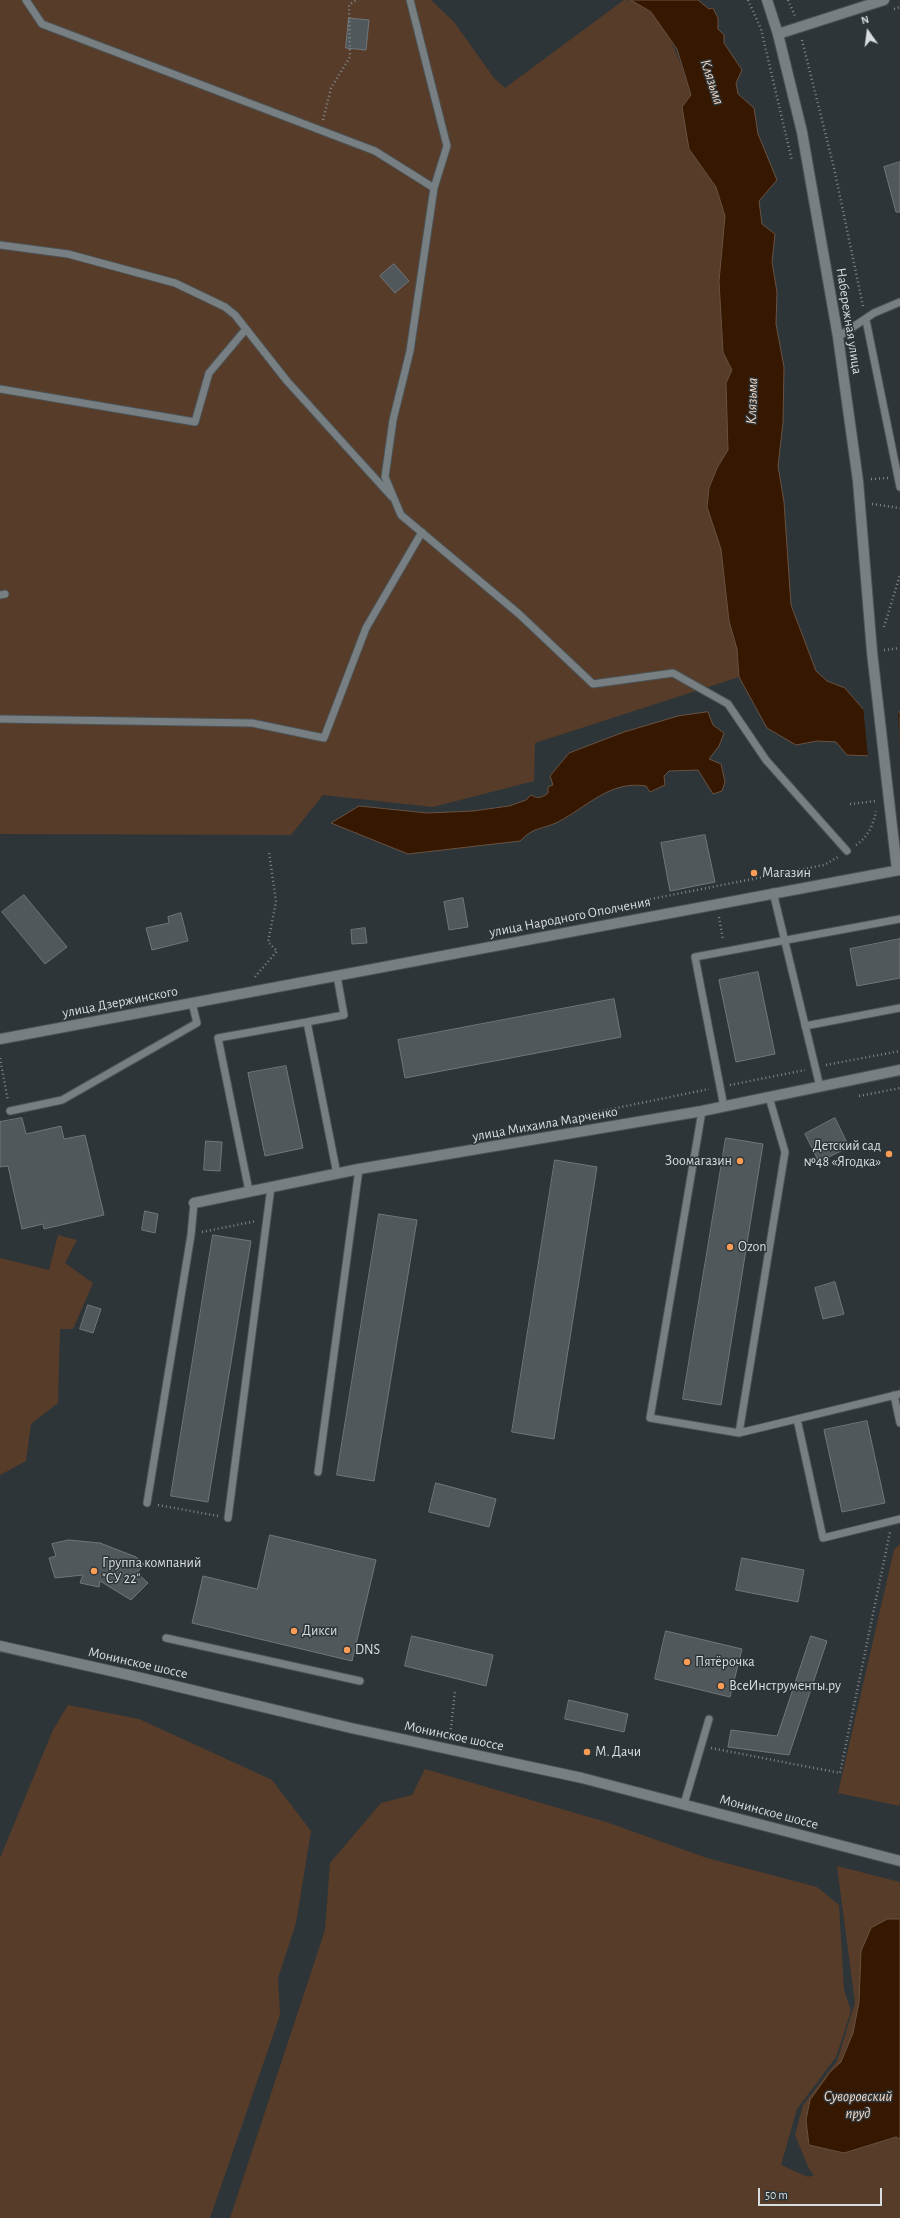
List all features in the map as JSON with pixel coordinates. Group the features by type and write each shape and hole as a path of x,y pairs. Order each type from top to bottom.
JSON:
{"street":[{"name":"Набережная улица","path":"767,0 778,34 811,174 838,337 858,481 872,652 899,870"},
{"path":"778,34 884,0"},
{"name":"улица Народного Ополчения","path":"246,993 773,892 899,870"},
{"name":"улица Дзержинского","path":"0,1039 246,993"},
{"name":"улица Михаила Марченко","path":"194,1203 359,1169 724,1107 900,1070"},
{"name":"Монинское шоссе","path":"0,1646 448,1749 582,1778 900,1861"}],"lane":[{"path":"26,0 42,24 375,151 434,188"},
{"path":"410,0 447,146 434,188 410,352 393,420 385,477 401,515 519,614 593,684 673,673 728,704 766,760 847,851"},
{"path":"0,245 68,254 175,283 225,307 235,315 292,387 394,500"},
{"path":"838,337 866,320 874,313 900,302"},
{"path":"866,320 900,487"},
{"path":"0,389 196,422 209,373 246,329"},
{"path":"0,718 252,724 324,738 366,628 422,532"},
{"path":"773,892 820,1087"},
{"path":"724,1107 695,957 725,950 900,919"},
{"path":"249,1191 218,1038 344,1015 337,976"},
{"path":"10,1111 62,1100 197,1023 192,1003"},
{"path":"805,1026 900,1008"},
{"path":"307,1022 337,1174"},
{"path":"739,1433 785,1152 769,1098"},
{"path":"702,1111 650,1418 739,1433 897,1395 900,1423"},
{"path":"318,1472 359,1169"},
{"path":"228,1518 271,1187"},
{"path":"147,1503 191,1235 194,1203"},
{"path":"797,1419 823,1538 900,1519"},
{"path":"166,1638 360,1681"},
{"path":"684,1804 708,1719"}],"path":[{"path":"320,130 331,88 350,57 349,5 356,0"},
{"path":"748,0 761,29 793,166"},
{"path":"788,0 799,28 834,168 866,320"},
{"path":"867,480 898,477"},
{"path":"870,498 871,504 900,508"},
{"path":"881,634 900,575"},
{"path":"883,645 884,650 900,648"},
{"path":"646,900 824,865 863,840 873,826 878,800 850,804"},
{"path":"252,980 277,951 268,942 276,902 269,852"},
{"path":"718,914 725,950"},
{"path":"543,1123 900,1051"},
{"path":"0,1058 10,1111"},
{"path":"859,1096 900,1088"},
{"path":"191,1235 268,1219"},
{"path":"147,1503 228,1518"},
{"path":"701,1746 840,1773 892,1521"},
{"path":"448,1749 455,1691"}],"shaded area":[{"path":"0,0 431,0 454,22 494,78 505,88 624,0 638,3 650,11 660,22 669,37 676,52 691,95 682,107 689,149 716,187 725,216 723,352 732,371 726,383 728,450 717,468 709,487 707,507 721,549 729,621 737,649 739,677 535,743 534,781 433,807 323,795 291,835 0,834"},
{"path":"58,1235 77,1240 65,1263 93,1283 73,1329 60,1329 58,1403 31,1424 26,1461 0,1475 0,1258 49,1270"},
{"path":"900,1544 900,1806 838,1793 894,1550"},
{"path":"68,1705 139,1719 272,1780 311,1831 296,1923 278,1978 280,2015 210,2218 0,2218 0,1858 53,1730"},
{"path":"425,1769 606,1822 707,1858 817,1887 839,1905 844,1990 851,2011 836,2057 797,2109 781,2165 808,2177 814,2175 809,2169 795,2135 803,2105 837,2061 855,2003 837,1866 900,1882 900,2218 230,2218 325,1930 330,1863 381,1803 412,1795"}],"water":[{"name":"Клязьма","path":"631,0 698,0 709,9 713,8 718,18 718,29 724,35 724,43 742,70 736,83 738,94 754,108 758,134 777,180 759,201 762,224 775,234 772,262 777,292 776,324 784,367 783,422 778,466 784,502 791,605 816,671 827,681 845,688 863,709 874,712 900,712 900,753 873,756 847,755 836,742 817,741 796,745 767,728 739,677 737,649 729,621 721,549 707,507 709,488 717,468 728,450 726,383 732,370 723,352 719,281 725,216 716,187 689,149 682,107 691,95 677,49 651,12"},
{"path":"708,712 713,725 724,733 719,746 709,759 721,764 725,782 722,791 713,794 698,770 669,771 664,776 665,785 650,792 646,786 633,785 610,791 599,796 558,822 530,833 520,841 408,854 331,823 359,806 427,813 473,811 509,806 526,800 531,795 535,797 542,797 548,793 548,787 553,785 550,776 569,753 624,732 678,716"},
{"name":"Суворовский пруд","path":"888,1919 900,1919 900,2139 896,2137 844,2153 809,2145 806,2120 810,2100 830,2072 841,2062 853,2033 859,2002 861,1951 871,1928"}],"pier":[{"path":"863,706 874,710 898,710 900,755 868,758"}],"building":[{"path":"349,18 369,20 366,50 346,48"},
{"path":"900,162 900,212 896,212 884,167"},
{"path":"394,264 409,281 395,293 380,276"},
{"path":"705,835 715,882 670,891 661,843"},
{"path":"24,895 67,947 45,964 2,912"},
{"path":"463,898 468,927 449,930 444,902"},
{"path":"181,913 188,941 152,950 146,928 169,923 168,917"},
{"path":"365,928 367,943 352,944 351,930"},
{"path":"900,939 900,978 857,986 850,949"},
{"path":"758,972 775,1054 736,1062 719,980"},
{"path":"614,999 621,1037 405,1078 398,1040"},
{"path":"286,1066 303,1148 265,1156 248,1073"},
{"path":"22,1118 26,1134 61,1126 64,1139 85,1135 104,1215 44,1229 43,1224 22,1229 8,1166 0,1167 0,1122"},
{"path":"835,1118 849,1147 819,1162 805,1134"},
{"path":"726,1138 763,1144 721,1405 683,1399"},
{"path":"206,1141 222,1142 220,1171 204,1170"},
{"path":"555,1160 597,1167 554,1439 512,1432"},
{"path":"145,1211 158,1214 155,1233 142,1230"},
{"path":"379,1214 417,1220 374,1481 337,1475"},
{"path":"213,1235 251,1241 208,1502 171,1496"},
{"path":"835,1282 844,1314 823,1319 815,1288"},
{"path":"88,1305 101,1309 93,1333 80,1329"},
{"path":"867,1421 885,1503 842,1512 824,1430"},
{"path":"436,1483 496,1499 489,1527 429,1512"},
{"path":"270,1535 376,1560 352,1661 192,1623 203,1576 257,1589"},
{"name":"Группа компаний \"СУ 22\"","path":"69,1540 100,1543 136,1557 144,1564 137,1573 148,1583 131,1600 100,1581 99,1587 80,1583 83,1575 55,1578 49,1558 56,1556 52,1544"},
{"path":"742,1558 804,1570 798,1602 736,1590"},
{"path":"666,1631 742,1649 730,1697 655,1679"},
{"path":"412,1636 493,1655 486,1686 405,1666"},
{"path":"811,1636 827,1641 789,1755 728,1747 731,1730 777,1736"},
{"path":"569,1700 628,1714 624,1732 565,1719"}],"place":[{"name":"Магазин","path":"754,873"},
{"name":"Детский сад №48 «Ягодка»","path":"889,1154"},
{"name":"Зоомагазин","path":"740,1161"},
{"name":"Ozon","path":"730,1247"},
{"name":"Группа компаний \"СУ 22\"","path":"94,1571"},
{"name":"Дикси","path":"294,1631"},
{"name":"DNS","path":"347,1650"},
{"name":"Пятёрочка","path":"687,1662"},
{"name":"ВсеИнструменты.ру","path":"721,1686"},
{"name":"М. Дачи","path":"587,1752"}]}
